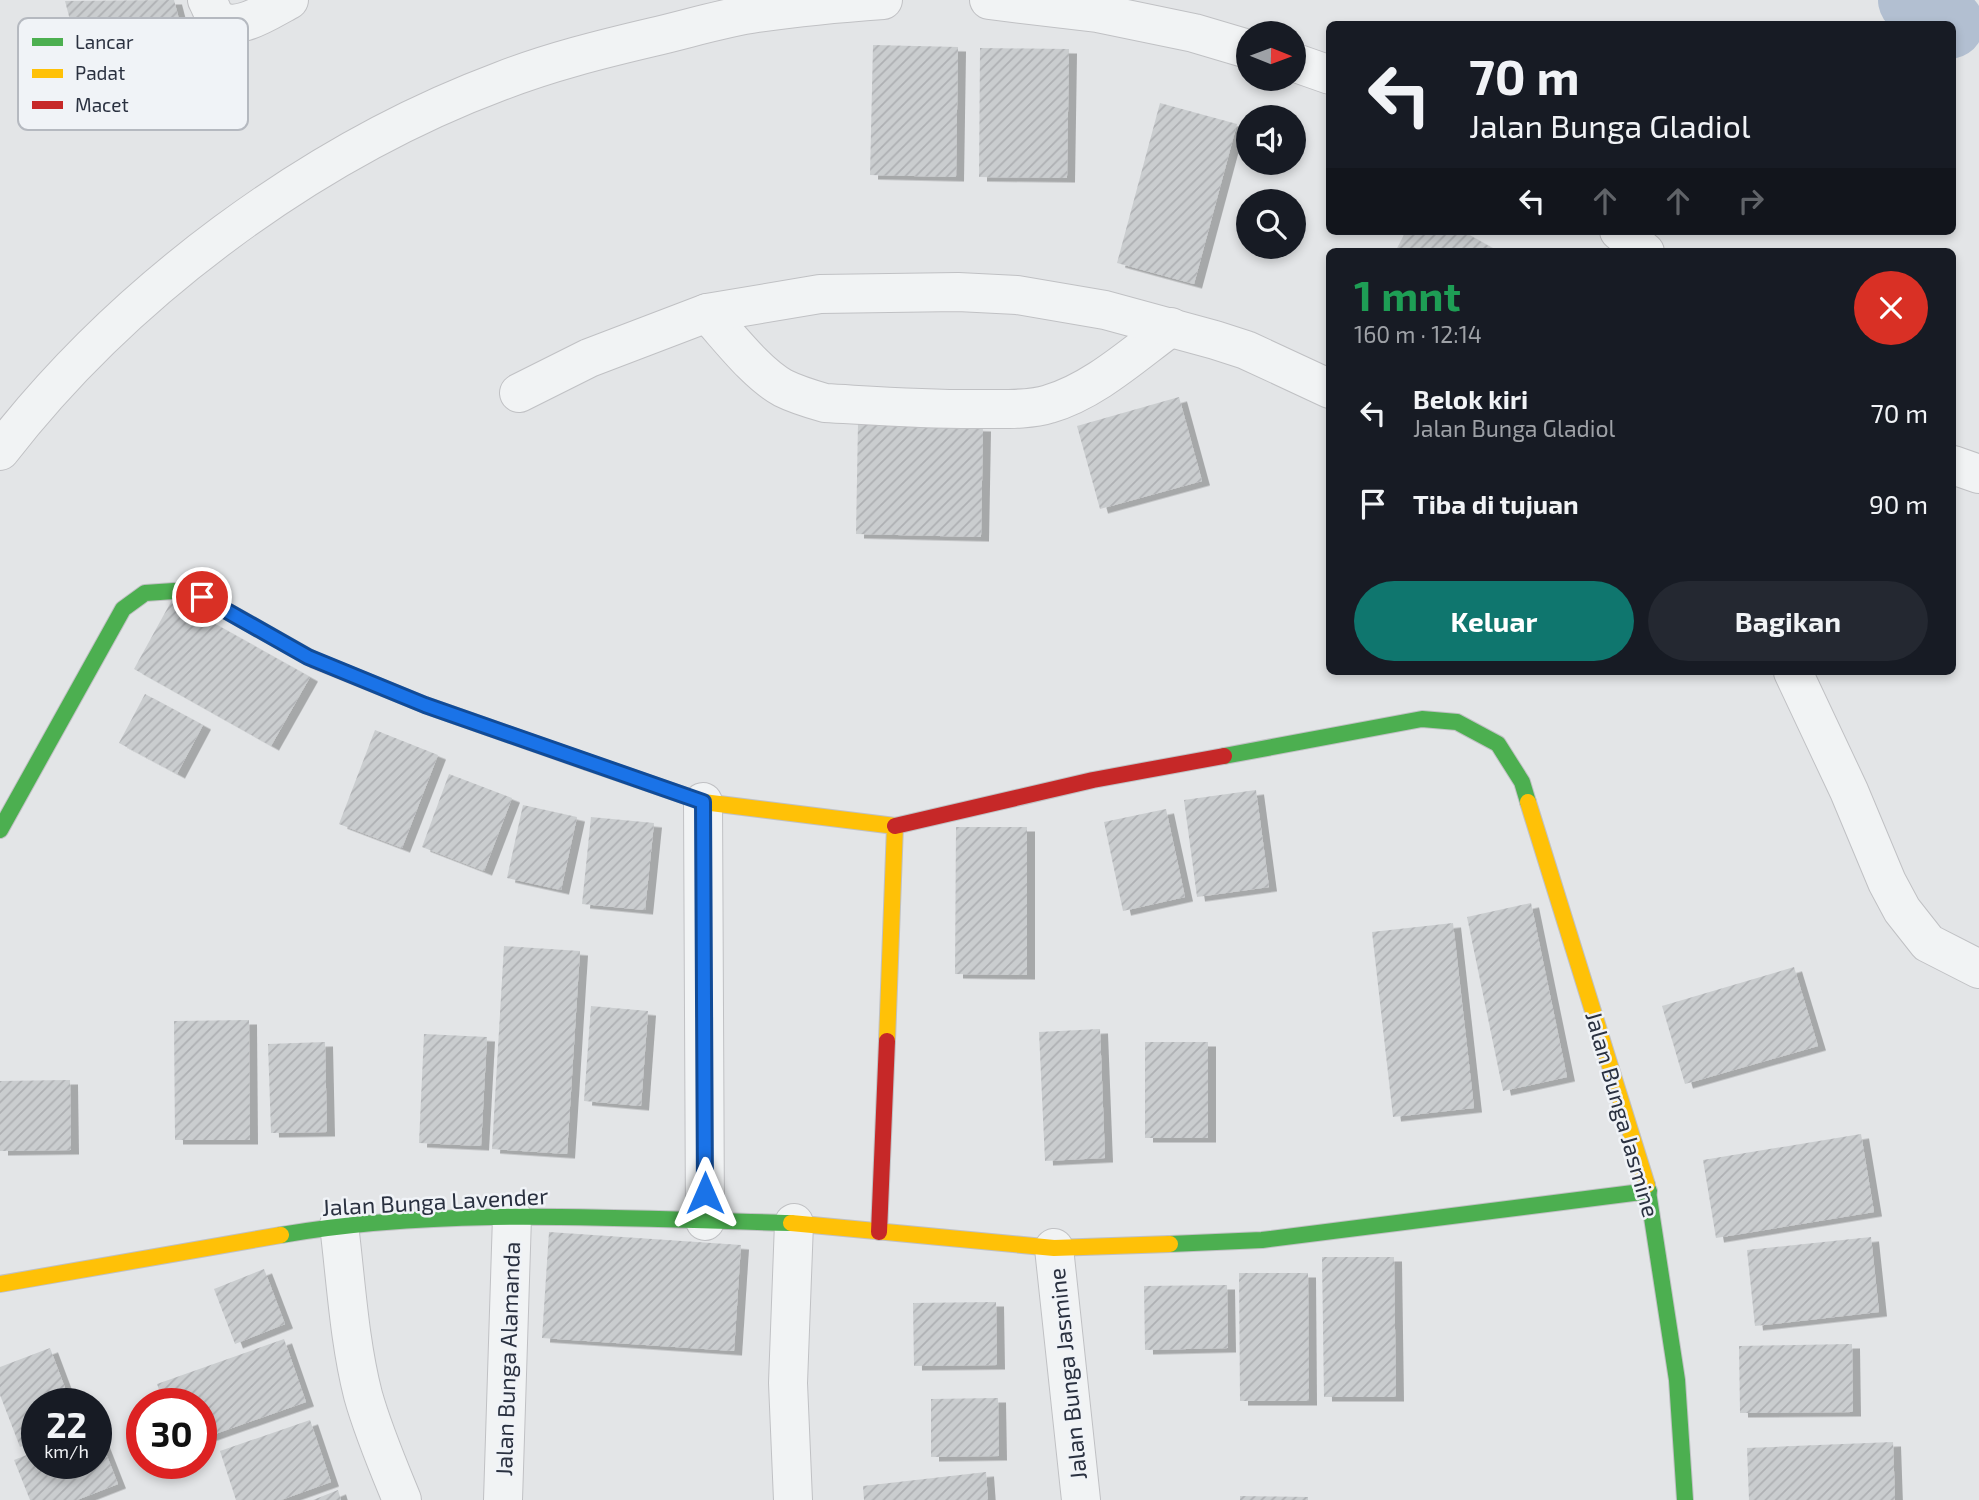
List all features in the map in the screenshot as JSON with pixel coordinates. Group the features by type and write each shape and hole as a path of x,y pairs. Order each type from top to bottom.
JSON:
{"street":[{"path":"207,0 218,18"},
{"path":"248,20 289,0"},
{"path":"0,451 102,336 139,302 272,201 328,164 407,122 501,81 594,51 755,13 883,0"},
{"path":"989,0 1097,13 1194,33 1236,45"},
{"path":"1306,67 1326,74"},
{"path":"1624,235 1640,248"},
{"path":"519,393 589,358 707,313 820,294 958,292 1053,300 1171,327 1245,350 1326,387"},
{"path":"707,313 762,372 781,387 804,398 825,403 963,410 1048,405 1110,371 1171,327"},
{"path":"1956,467 1979,474"},
{"path":"0,830 123,609 145,593 174,591 202,597 308,657 425,705 703,802 895,826 879,1231"},
{"path":"1794,675 1902,910 1928,943 1979,969"},
{"name":"Jalan Bunga Jasmine","path":"895,826 1093,780 1422,719 1457,722 1498,744 1522,782 1649,1191 1677,1380 1685,1500"},
{"path":"703,802 705,1221"},
{"name":"Jalan Bunga Lavender","path":"0,1284 339,1225 512,1217 794,1223 1054,1248 1262,1240 1649,1191"},
{"name":"Jalan Bunga Alamanda","path":"503,1500 512,1217"},
{"path":"793,1500 788,1383 794,1223"},
{"path":"339,1225 363,1394 381,1450 402,1500"},
{"name":"Jalan Bunga Jasmine","path":"1054,1248 1081,1500"}],"building":[{"path":"174,0 179,18 69,18 65,1"},
{"path":"873,45 958,47 956,177 870,175"},
{"path":"980,48 1069,49 1067,178 979,177"},
{"path":"1160,103 1236,124 1194,284 1117,263"},
{"path":"1404,235 1469,235 1492,248 1397,248"},
{"path":"1179,397 1202,481 1100,509 1077,426"},
{"path":"858,423 983,427 981,537 856,534"},
{"path":"172,600 310,677 271,746 134,669"},
{"path":"145,694 203,725 177,774 119,743"},
{"path":"375,730 438,755 402,848 339,824"},
{"path":"449,774 512,798 484,871 422,847"},
{"path":"1256,790 1269,887 1197,897 1184,800"},
{"path":"523,805 577,817 561,890 507,878"},
{"path":"1166,809 1185,897 1123,911 1104,822"},
{"path":"591,817 654,823 645,910 582,904"},
{"path":"956,827 1027,827 1027,975 955,974"},
{"path":"1531,903 1567,1077 1503,1091 1467,917"},
{"path":"1453,923 1474,1108 1393,1117 1372,932"},
{"path":"504,946 580,951 567,1154 492,1149"},
{"path":"1794,967 1818,1046 1685,1084 1662,1006"},
{"path":"591,1006 648,1011 641,1106 584,1101"},
{"path":"249,1020 250,1140 175,1140 174,1021"},
{"path":"1100,1029 1105,1158 1045,1161 1039,1032"},
{"path":"424,1034 487,1037 481,1146 419,1143"},
{"path":"325,1042 327,1132 271,1133 268,1044"},
{"path":"1145,1042 1208,1042 1208,1138 1145,1138"},
{"path":"70,1080 71,1150 0,1151 0,1081"},
{"path":"1861,1134 1874,1212 1716,1238 1703,1160"},
{"path":"549,1232 741,1245 734,1351 542,1338"},
{"path":"1871,1237 1879,1312 1755,1326 1747,1250"},
{"path":"1322,1257 1394,1257 1396,1397 1324,1397"},
{"path":"264,1269 285,1324 235,1344 214,1289"},
{"path":"1239,1273 1308,1273 1309,1401 1240,1401"},
{"path":"1227,1285 1228,1348 1145,1350 1144,1286"},
{"path":"996,1302 997,1365 914,1366 913,1303"},
{"path":"284,1339 306,1402 217,1433 217,1388 158,1388 157,1384"},
{"path":"1852,1344 1853,1412 1740,1413 1739,1346"},
{"path":"50,1348 65,1388 21,1388 20,1447 0,1395 0,1367"},
{"path":"998,1398 999,1456 931,1457 931,1399"},
{"path":"310,1420 331,1482 281,1500 236,1500 220,1451"},
{"path":"1893,1442 1895,1500 1749,1500 1747,1448"},
{"path":"21,1457 21,1478 14,1460"},
{"path":"112,1469 118,1484 77,1500 30,1500 22,1479 112,1479"},
{"path":"986,1472 988,1500 864,1500 863,1486"},
{"path":"338,1490 341,1500 313,1500"},
{"path":"1240,1496 1308,1497 1308,1500 1240,1500"}],"waterway":[{"path":"1913,0 1944,21"}],"traffic: fast":[{"path":"0,830 123,609 145,593 174,591 202,597 314,660"},
{"path":"1224,756 1422,719 1457,722 1498,744 1522,782 1528,802"},
{"path":"1647,1185 1677,1380 1685,1500"},
{"path":"1170,1244 1262,1240 1649,1191"},
{"path":"281,1235 407,1220 471,1217 600,1217 791,1223"}],"traffic: slow":[{"path":"587,762 703,802 895,826 887,1041"},
{"path":"1528,802 1647,1185"},
{"path":"791,1223 1054,1248 1170,1244"},
{"path":"0,1284 281,1235"}],"traffic: jam":[{"path":"314,660 425,705 587,762"},
{"path":"895,826 1093,780 1224,756"},
{"path":"879,1232 887,1041"}],"route":[{"path":"202,597 308,657 425,705 703,802 705,1193"}]}
